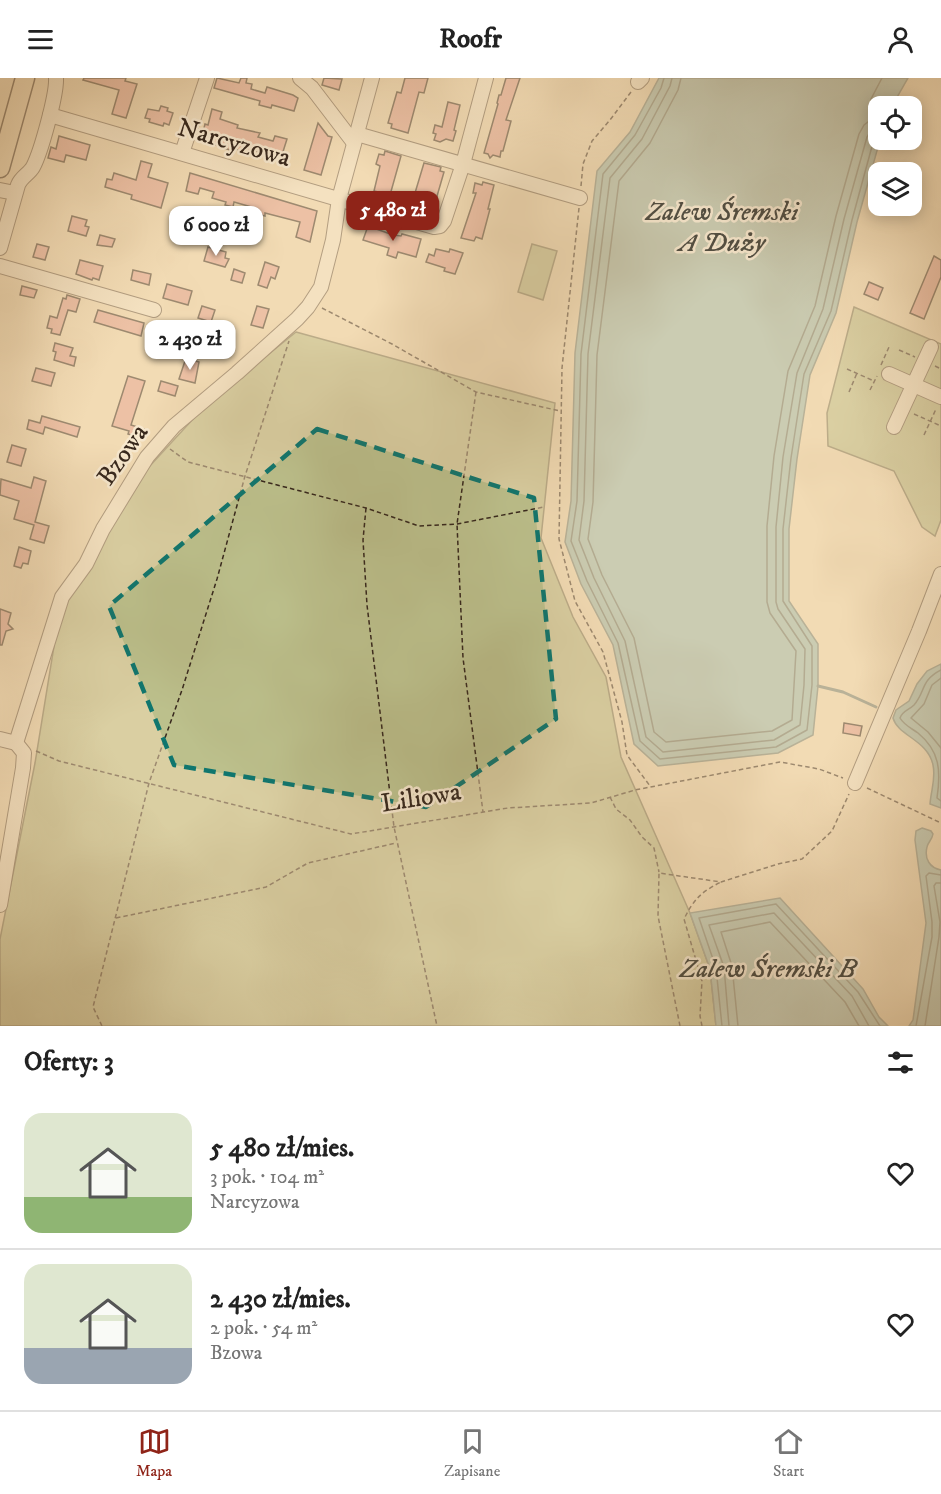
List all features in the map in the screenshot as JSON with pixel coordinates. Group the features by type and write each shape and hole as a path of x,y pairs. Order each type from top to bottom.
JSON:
{"main road":[{"path":"0,168 25,78"}],"street":[{"path":"0,248 20,178 32,168 50,115 56,78"},
{"path":"182,153 207,78"},
{"path":"300,78 312,88 356,139 463,164 580,198"},
{"name":"Bzowa","path":"16,743 62,597 86,564 125,491 147,457 174,426 297,320 321,287 327,268 339,199 372,78"},
{"path":"463,164 486,78"},
{"name":"Narcyzowa","path":"50,115 434,227 440,226 444,221 463,164"},
{"path":"0,190 15,193"},
{"path":"0,266 154,310"},
{"path":"894,427 931,347"},
{"path":"889,374 914,385 939,403"},
{"path":"855,783 920,631 941,574"},
{"path":"0,739 16,743 24,753 0,905"}],"path":[{"path":"640,80 591,141 584,164 562,368 559,539 575,601 603,652 622,722 627,754 650,787"},
{"path":"311,303 392,344 476,392 561,411"},
{"path":"102,1026 93,1007 148,783 196,646 245,476 289,342"},
{"path":"870,390 889,347"},
{"path":"847,369 874,381"},
{"path":"849,392 857,373"},
{"path":"476,392 457,524 464,658 483,812"},
{"path":"924,435 939,403"},
{"path":"903,409 941,426"},
{"path":"159,441 188,462 366,508 419,526 457,524 544,507"},
{"path":"366,508 363,540 367,605 394,827 438,1026"},
{"name":"Liliowa","path":"16,743 59,761 351,834 508,808 591,802 650,787 780,762 819,770 855,783 941,823"},
{"path":"702,1026 700,1016 702,981 684,919 692,902 707,889 722,882 778,864 802,859 832,831 855,783"},
{"path":"610,797 616,809 630,820 642,837 654,848 659,873 658,916 680,1026"},
{"path":"115,918 266,887 308,863 397,843"},
{"path":"659,873 722,882"}],"highlighted area":[{"path":"317,429 534,498 556,719 426,807 174,765 109,606"}],"green space":[{"path":"532,244 557,251 543,300 518,292"},
{"path":"854,307 941,344 941,520 935,536 922,527 894,471 828,446 827,413"},
{"path":"296,332 555,403 541,538 573,617 606,677 621,757 690,913 710,969 716,1026 0,1026 0,939 35,763 62,597 148,468 205,406"}],"water":[{"name":"Zalew Śremski A Duży","path":"659,78 908,78 898,96 868,96 868,150 877,150 874,162 868,162 868,183 836,313 810,375 789,529 789,601 818,644 818,686 813,735 778,753 658,766 634,744 613,645 581,584 565,542 571,501 575,353 597,171 630,132"},
{"path":"941,664 941,808 930,804 934,775 930,757 896,724 893,718 896,710 909,701 917,684 927,671"},
{"name":"Zalew Śremski B","path":"922,828 933,834 926,851 927,859 934,867 941,870 941,1026 909,1026 913,1020 926,923 915,840 916,831"},
{"name":"Zalew Śremski B","path":"780,898 863,989 879,1017 888,1026 716,1026 710,969 690,913"}],"building":[{"path":"84,78 126,78 125,81 137,84 126,118 112,114 119,90 83,80"},
{"path":"217,78 239,83 241,78 247,78 246,83 252,84 251,89 265,93 267,87 293,95 298,98 294,111 272,105 271,108 259,105 260,101 214,88"},
{"path":"324,78 342,79 339,90 322,85"},
{"path":"405,78 428,78 424,93 419,92 408,133 391,128 392,124 388,123 397,92 401,93"},
{"path":"506,78 520,78 506,120 511,121 503,151 500,157 493,155 490,158 484,153 499,95 501,95"},
{"path":"448,102 460,105 454,130 456,131 453,141 446,139 440,142 434,140 436,134 433,133 435,125 442,127"},
{"path":"161,106 173,113 169,125 164,123 163,126 149,122 150,119 145,118 148,109 159,111"},
{"path":"212,109 222,112 220,119 238,125 237,128 260,133 258,137 273,141 275,136 287,139 281,158 255,151 251,153 231,148 230,150 201,140"},
{"path":"318,123 328,136 332,137 321,175 304,170"},
{"path":"59,136 90,145 86,160 66,155 64,162 48,158 51,147 56,149"},
{"path":"385,151 401,156 390,195 374,191 380,166 376,164 379,154 384,155"},
{"path":"141,161 152,164 148,177 168,183 161,208 131,199 132,195 105,187 107,179 112,180 114,173 136,180"},
{"path":"424,163 441,167 440,171 444,172 435,203 431,202 430,208 412,203"},
{"path":"190,173 317,211 310,242 296,237 300,222 265,213 265,216 253,213 255,208 234,202 233,207 225,205 226,202 212,198 214,192 200,188 198,194 186,191"},
{"path":"483,182 494,185 482,239 476,237 474,241 461,238 476,193 473,193 475,183 482,185"},
{"path":"72,216 87,220 85,226 89,227 86,236 68,231"},
{"path":"368,226 393,235 401,236 402,234 421,239 416,257 398,252 396,258 387,255 389,248 363,240"},
{"path":"100,235 115,239 112,247 97,245"},
{"path":"37,244 49,247 45,260 33,257"},
{"path":"208,247 226,252 225,258 229,259 225,267 204,261"},
{"path":"436,249 449,252 450,249 463,253 455,274 426,262 429,254 434,256"},
{"path":"934,256 941,260 941,277 924,319 910,313"},
{"path":"80,260 103,266 99,280 76,274"},
{"path":"265,262 279,267 275,279 271,277 267,288 258,285"},
{"path":"234,269 245,273 242,283 231,280"},
{"path":"133,270 151,274 149,285 131,280"},
{"path":"869,282 883,288 878,300 864,294"},
{"path":"167,284 192,291 188,305 163,298"},
{"path":"22,286 37,290 34,298 20,295"},
{"path":"67,295 80,299 76,312 68,310 60,335 51,333 52,329 47,328 50,316 57,318 63,298 66,299"},
{"path":"202,306 215,310 211,322 198,318"},
{"path":"257,306 269,309 263,328 251,325"},
{"path":"98,310 144,323 141,336 94,322"},
{"path":"55,343 73,348 70,356 76,357 74,366 54,360"},
{"path":"186,358 199,362 195,383 179,379"},
{"path":"36,368 55,373 51,386 32,381"},
{"path":"128,376 145,381 131,425 144,429 141,438 128,434 129,431 112,426"},
{"path":"161,381 178,386 175,396 158,391"},
{"path":"42,416 80,427 77,437 45,427 43,434 27,429 29,420 40,423"},
{"path":"12,445 26,449 21,466 7,462"},
{"path":"34,477 46,481 35,522 49,526 44,543 30,539 34,525 14,519 19,501 0,495 1,479 31,488"},
{"path":"19,547 31,551 28,564 23,563 21,568 14,566"},
{"path":"0,609 11,613 8,624 13,629 6,631 2,645 0,645"},
{"path":"844,723 862,726 860,736 843,733"}],"waterway":[{"path":"818,686 843,692 876,707"}]}
